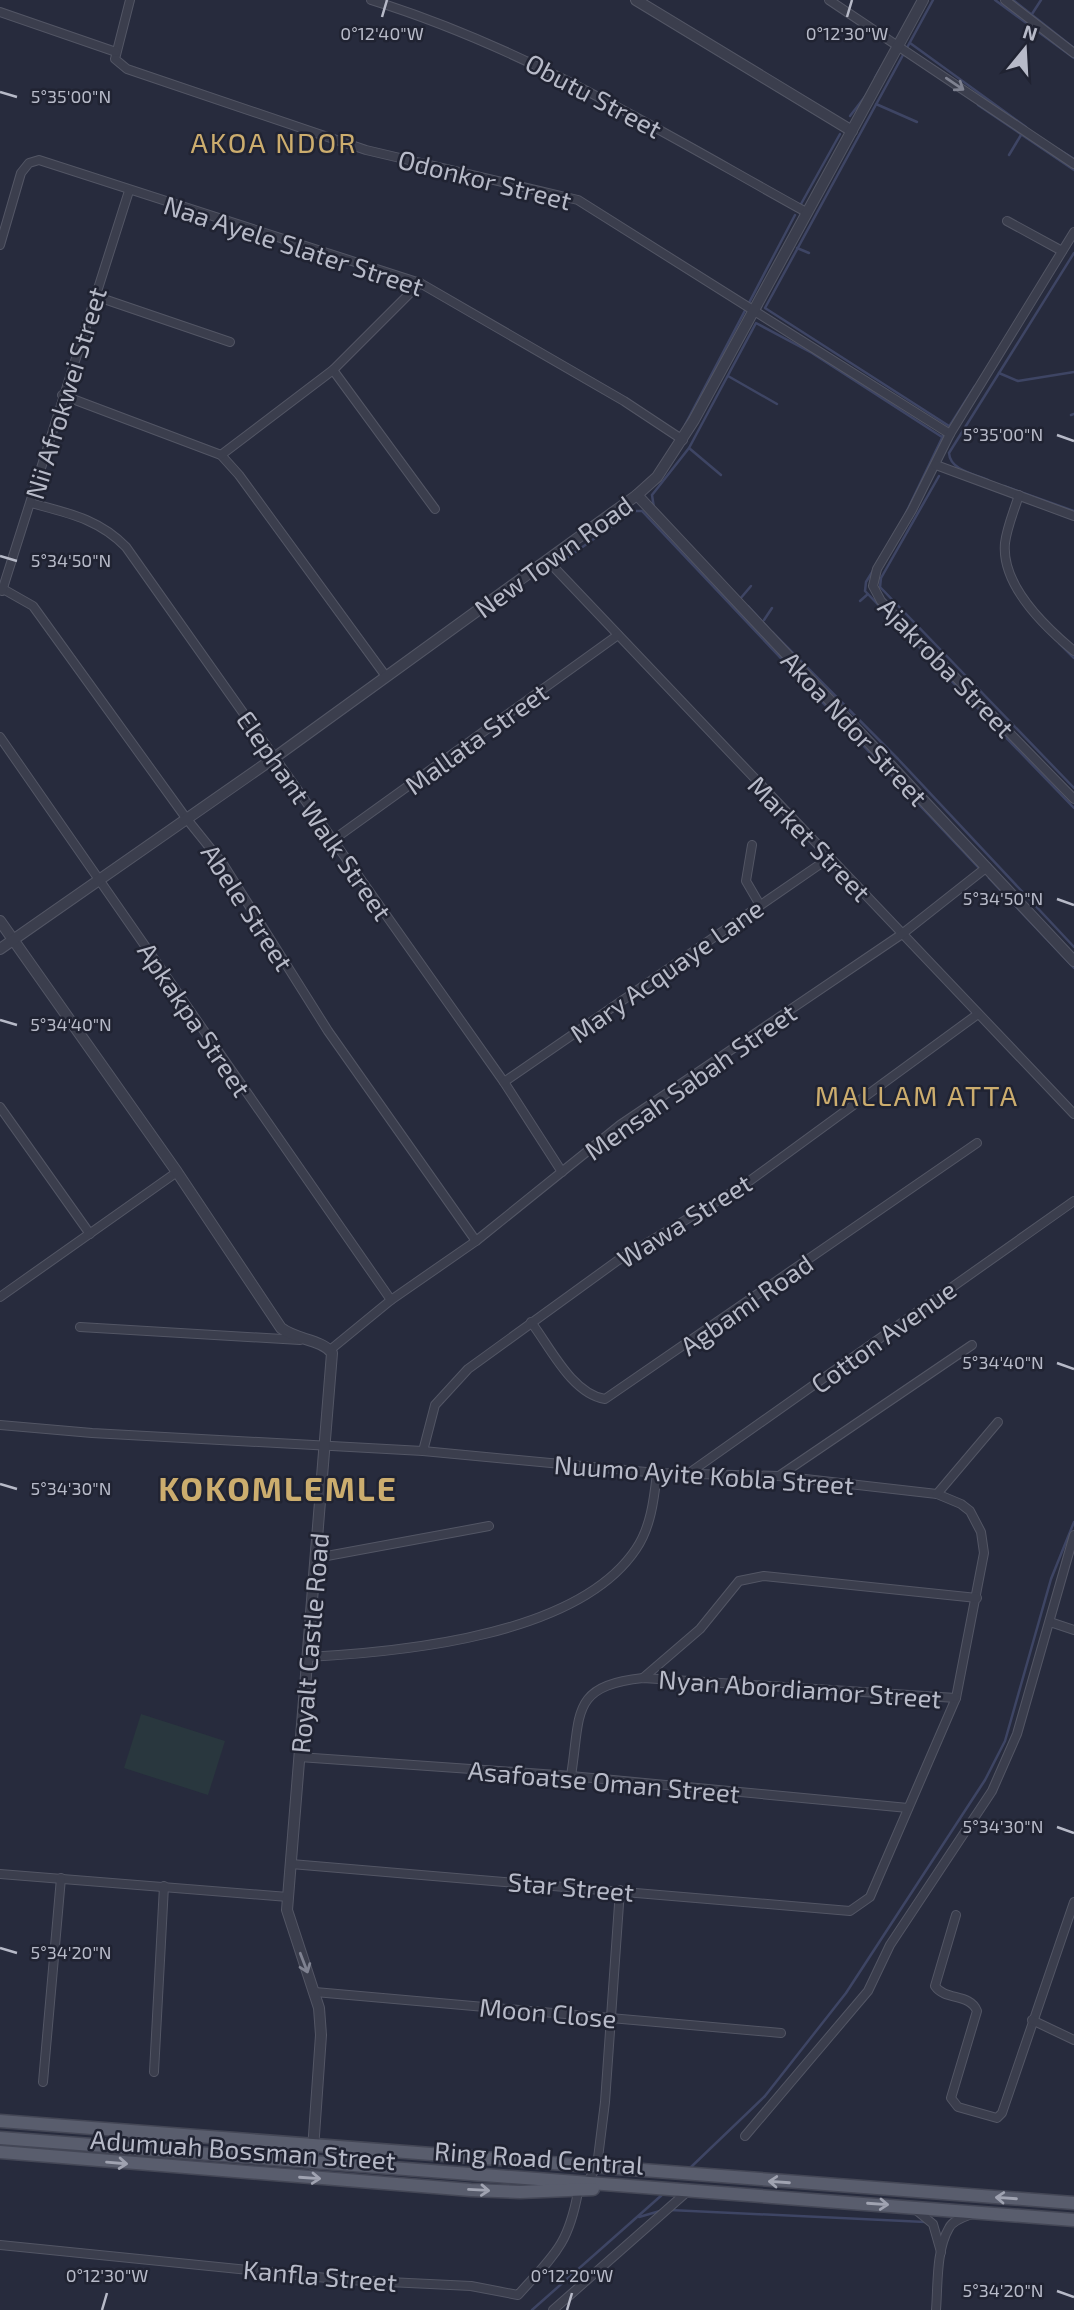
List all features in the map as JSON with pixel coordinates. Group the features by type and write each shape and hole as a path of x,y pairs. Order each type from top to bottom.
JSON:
{"main road":[{"name":"Ring Road Central","path":"0,2113 50,2125"},
{"name":"Ring Road Central","path":"0,2121 1074,2203"},
{"name":"Ring Road Central","path":"0,2138 583,2188"},
{"name":"Adumuah Bossman Street","path":"0,2152 454,2189 583,2188 608,2185"},
{"name":"Ring Road Central","path":"608,2185 1074,2220"}],"street":[{"path":"0,12 116,52 130,0"},
{"name":"Obutu Street","path":"371,0 519,55 594,92 806,212"},
{"path":"636,0 852,131"},
{"path":"829,0 1074,164"},
{"name":"New Town Road","path":"0,949 99,877 274,758 548,561 657,477 683,440 923,0"},
{"path":"1004,0 1074,53"},
{"name":"Odonkor Street","path":"116,52 115,59 127,69 366,150 578,200 950,434"},
{"name":"Naa Ayele Slater Street","path":"0,245 21,173 29,163 39,160 419,283 624,401 683,440"},
{"name":"Nii Afrokwei Street","path":"2,591 62,395 129,191"},
{"path":"1007,221 1062,251"},
{"name":"Ajakroba Street","path":"1074,232 950,434 936,465 877,569 873,586 875,594 1074,799"},
{"path":"221,455 332,370 419,283"},
{"path":"95,296 230,342"},
{"path":"332,370 435,509"},
{"path":"62,395 221,455 239,475 386,675"},
{"path":"936,465 1074,516"},
{"name":"Akoa Ndor Street","path":"637,495 1074,961"},
{"path":"1018,495 1005,544 1012,579 1048,628 1074,651"},
{"name":"Elephant Walk Street","path":"31,503 88,518 111,531 126,547 504,1082 562,1172"},
{"name":"Market Street","path":"548,561 1074,1114"},
{"name":"Abele Street","path":"2,591 33,606 186,818 223,864 328,1031 476,1241"},
{"name":"Mallata Street","path":"333,840 618,635"},
{"name":"Apkakpa Street","path":"0,737 391,1300"},
{"path":"752,845 746,881 760,905"},
{"name":"Mary Acquaye Lane","path":"504,1082 829,858"},
{"name":"Mensah Sabah Street","path":"330,1350 391,1300 476,1241 652,1101 709,1068 902,934 987,867"},
{"path":"0,921 177,1172 281,1328 300,1340 330,1350"},
{"name":"Wawa Street","path":"423,1451 435,1405 468,1369 617,1261 744,1185 978,1014"},
{"path":"0,1107 90,1234"},
{"name":"Agbami Road","path":"531,1322 581,1389 595,1398 605,1399 977,1143"},
{"path":"0,1297 177,1172"},
{"name":"Cotton Avenue","path":"692,1471 1074,1201"},
{"path":"80,1327 300,1340"},
{"path":"779,1476 972,1345"},
{"name":"Royalt Castle Road","path":"312,2164 321,2035 315,1992 290,1928 288,1897 333,1364 330,1350"},
{"path":"937,1494 998,1422"},
{"name":"Nuumo Ayite Kobla Street","path":"0,1425 92,1433 423,1451 657,1472 692,1471 779,1476 937,1494 970,1511 981,1532 984,1553 956,1698 870,1897 850,1911"},
{"path":"308,1657 433,1647 478,1637 539,1617 577,1599 611,1576 636,1549 653,1510 657,1472"},
{"path":"316,1558 489,1526"},
{"path":"744,2136 867,1991 890,1945 992,1791 1017,1734 1074,1535"},
{"path":"643,1678 700,1629 739,1581 764,1576 977,1598"},
{"path":"1050,1622 1074,1630"},
{"name":"Nyan Abordiamor Street","path":"571,1776 581,1712 588,1698 605,1684 643,1678 956,1698"},
{"name":"Asafoatse Oman Street","path":"299,1757 571,1776 908,1808"},
{"name":"Star Street","path":"291,1864 850,1911"},
{"path":"0,1874 288,1897"},
{"path":"43,2082 61,1878"},
{"path":"154,2072 164,1886"},
{"path":"583,2188 597,2166 612,2018 620,1890"},
{"path":"956,1915 934,1986 942,1993 968,2000 977,2011 951,2098 953,2103 1000,2116 1074,1902"},
{"name":"Moon Close","path":"315,1992 781,2033"},
{"path":"1032,2020 1074,2040"},
{"name":"Kanfla Street","path":"0,2245 347,2280 471,2286 518,2295 561,2247 572,2225 583,2188"},
{"path":"553,2310 673,2203 684,2190"},
{"path":"911,2207 933,2224 942,2253"},
{"path":"936,2310 942,2253 949,2228 955,2221 979,2212"}],"shaded area":[{"path":"141,1714 225,1741 208,1795 124,1768"}],"waterway":[{"path":"933,0 765,308 949,426"},
{"path":"995,0 1074,58"},
{"path":"1013,0 1074,48"},
{"path":"1032,14 1041,0"},
{"path":"910,43 1026,127"},
{"path":"875,78 882,66"},
{"path":"850,116 867,94"},
{"path":"876,104 917,122"},
{"path":"978,105 1074,170"},
{"path":"801,204 840,134"},
{"path":"1009,155 1021,135"},
{"path":"1058,149 1074,159"},
{"path":"685,425 795,215"},
{"path":"797,248 809,253"},
{"path":"988,480 958,467 950,459 949,453 1074,253"},
{"path":"654,508 652,495 689,448 756,323 812,353 942,437"},
{"path":"999,373 1018,381 1074,372"},
{"path":"728,376 777,404"},
{"path":"947,430 975,386"},
{"path":"905,515 943,436"},
{"path":"689,448 721,475"},
{"path":"939,476 881,578 880,587 1074,788"},
{"path":"1004,486 1074,511"},
{"path":"560,563 633,511 642,511 978,867"},
{"path":"874,569 866,582 865,591 1074,808"},
{"path":"740,599 751,586"},
{"path":"860,601 868,594"},
{"path":"748,606 767,627"},
{"path":"764,620 772,608"},
{"path":"772,632 898,759 1074,947"},
{"path":"1059,643 1074,658"},
{"path":"989,878 1074,968"},
{"path":"690,2168 765,2096 846,1993 985,1780 1005,1741 1051,1579 1074,1522"},
{"path":"532,2310 663,2194"},
{"path":"670,2210 925,2222"},
{"path":"639,2217 660,2211"}],"district":[{"name":"AKOA NDOR","path":"274,142"},
{"name":"MALLAM ATTA","path":"917,1095"},
{"name":"KOKOMLEMLE","path":"278,1488"}]}
